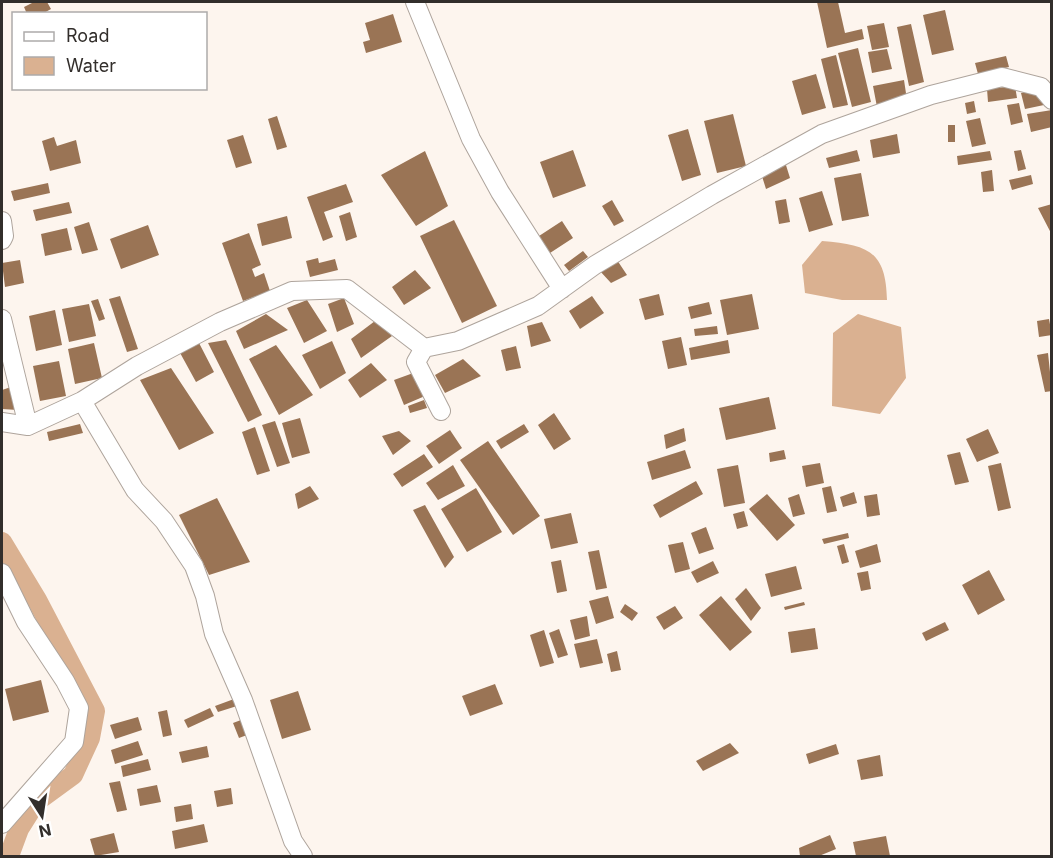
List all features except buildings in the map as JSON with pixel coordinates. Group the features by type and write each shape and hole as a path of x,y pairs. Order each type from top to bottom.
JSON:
{"street":[{"path":"415,2 471,139 500,192 562,289"},
{"path":"441,411 416,362 424,348 458,341 538,306 595,265 712,195 822,134 931,95 1002,76 1041,87 1052,100"},
{"path":"2,221 4,236 2,240"},
{"path":"2,422 28,426 82,401 137,366 220,322 292,291 347,289 424,348"},
{"path":"2,319 28,426"},
{"path":"82,401 135,490 164,521 194,566 205,596 214,634 243,700 293,841 303,856"},
{"path":"2,573 27,622 65,681 79,708 74,742 2,824"}],"water":[{"path":"822,241 851,245 871,253 883,270 887,300 842,300 805,293 802,265"},
{"path":"858,314 901,327 906,378 880,414 832,406 833,333"}],"waterway":[{"path":"2,542 37,600 95,711 90,738 73,775 36,802 19,829 9,856"}]}
